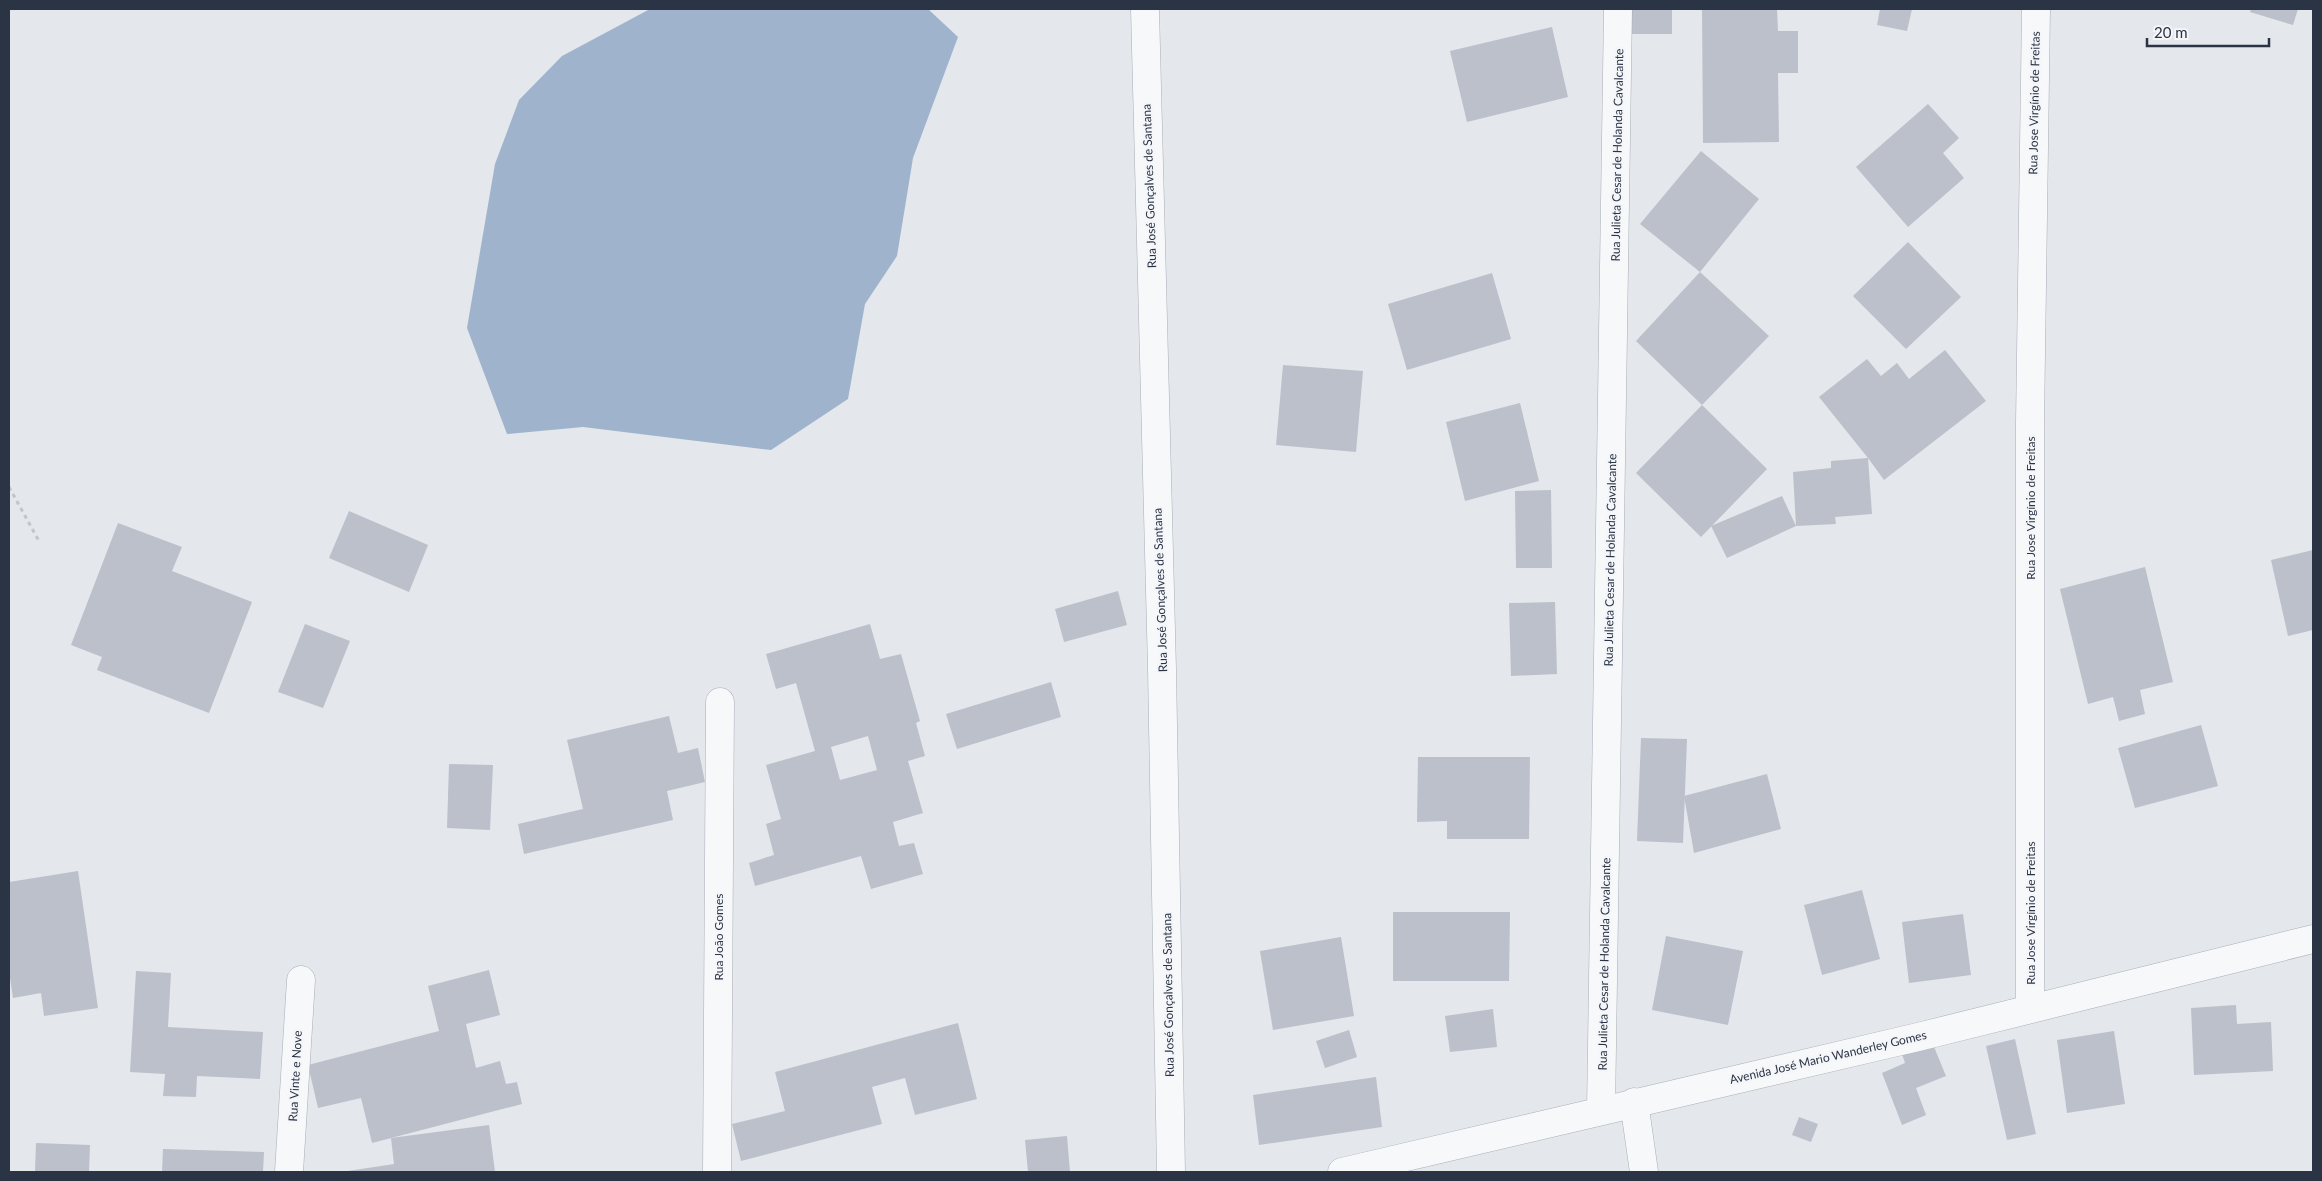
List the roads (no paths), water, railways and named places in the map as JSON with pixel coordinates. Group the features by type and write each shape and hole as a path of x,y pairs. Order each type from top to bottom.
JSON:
{"street":[{"name":"Rua José Gonçalves de Santana","path":"1145,9 1162,669 1171,1172"},
{"name":"Rua Julieta Cesar de Holanda Cavalcante","path":"1601,1110 1618,9"},
{"name":"Rua Jose Virgínio de Freitas","path":"2030,1008 2030,423 2036,9"},
{"name":"Rua João Gomes","path":"717,1172 720,702"},
{"name":"Avenida José Mario Wanderley Gomes","path":"1342,1172 1634,1102 1918,1037 2313,940"},
{"name":"Rua Vinte e Nove","path":"289,1172 301,980"},
{"path":"1634,1102 1644,1172"}],"water":[{"path":"650,9 928,9 958,37 913,158 897,256 865,304 848,399 771,450 583,427 507,434 467,328 495,164 519,100 562,56"}]}
